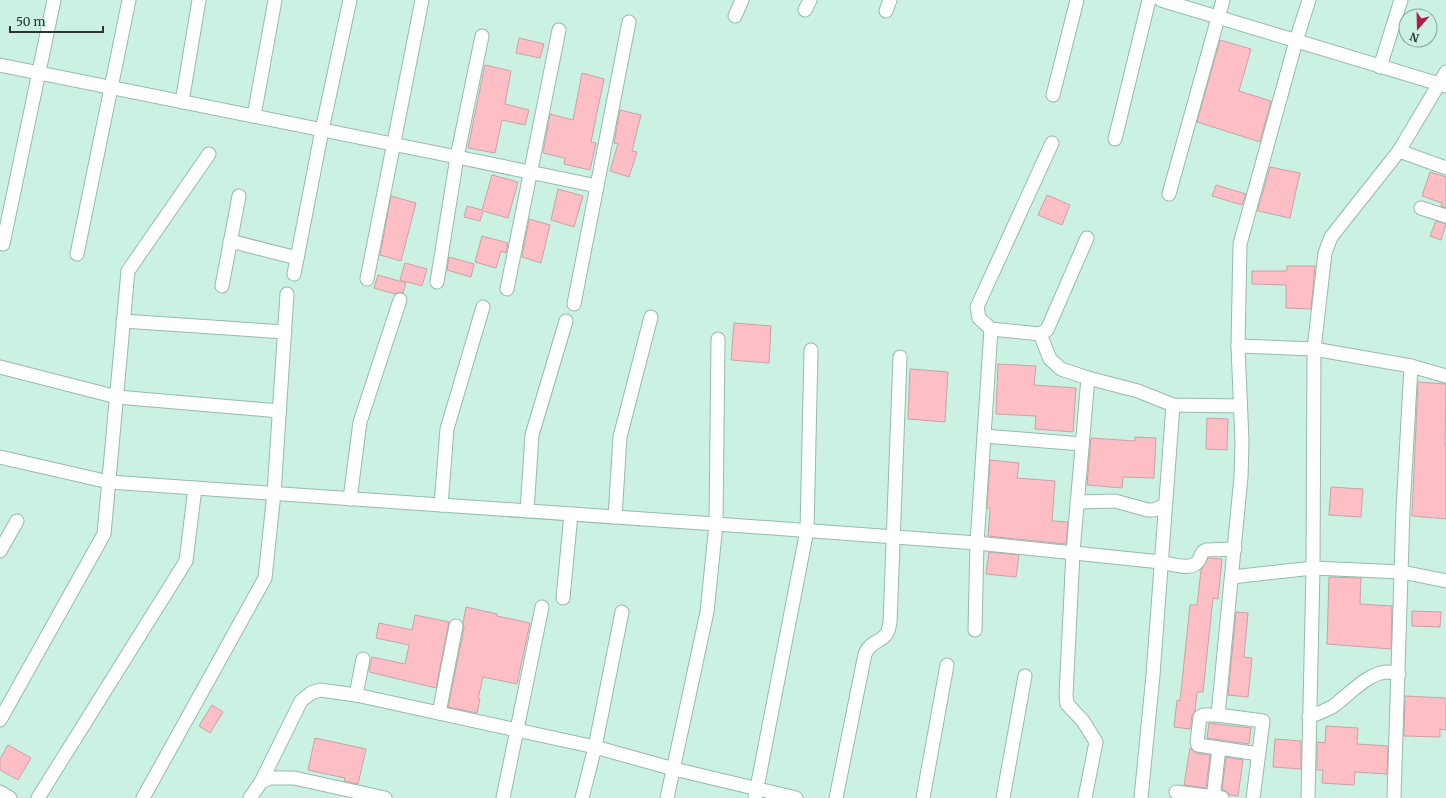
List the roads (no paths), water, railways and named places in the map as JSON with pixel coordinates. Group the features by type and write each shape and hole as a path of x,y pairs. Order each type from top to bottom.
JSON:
{"street":[{"path":"3,244 54,0"},
{"path":"76,254 129,0"},
{"path":"182,102 199,0"},
{"path":"254,116 275,0"},
{"path":"294,274 322,130 350,0"},
{"path":"367,279 422,0"},
{"path":"734,16 742,0"},
{"path":"1053,95 1077,0"},
{"path":"1115,139 1149,0"},
{"path":"1160,0 1443,86"},
{"path":"1170,194 1223,0"},
{"path":"1218,715 1241,477 1242,442 1238,346 1240,244 1296,41 1309,0"},
{"path":"1380,67 1401,0"},
{"path":"574,304 629,22"},
{"path":"507,289 559,30"},
{"path":"437,282 457,157 482,36"},
{"path":"0,65 597,186"},
{"path":"1308,798 1313,568 1314,349 1325,253 1331,237 1399,151 1443,86 1446,72"},
{"path":"1052,143 977,307 979,318 990,329 1040,334 1047,330 1087,238"},
{"path":"1399,151 1446,168"},
{"path":"0,720 104,534 128,271 209,154"},
{"path":"222,286 239,196"},
{"path":"1421,208 1446,216"},
{"path":"230,242 297,258"},
{"path":"143,798 265,578 274,494 287,294"},
{"path":"350,499 360,422 400,300"},
{"path":"441,505 447,429 483,307"},
{"path":"615,517 620,437 651,317"},
{"path":"123,321 285,332"},
{"path":"527,511 532,435 566,321"},
{"path":"975,630 977,543 990,329"},
{"path":"1040,334 1050,359 1061,369 1088,378 1138,391 1173,405 1240,406"},
{"path":"667,798 707,612 716,524 718,339"},
{"path":"1238,346 1314,349 1411,366 1446,376"},
{"path":"756,793 807,530 811,350"},
{"path":"836,798 868,646 887,634 890,623 900,356"},
{"path":"1394,798 1403,510 1411,366"},
{"path":"0,367 117,397 279,411"},
{"path":"1085,798 1096,742 1083,721 1067,704 1066,695 1073,552 1088,378"},
{"path":"1141,798 1153,675 1173,405"},
{"path":"984,436 1082,444"},
{"path":"0,457 109,482 977,543 1073,552 1161,562 1181,566 1192,566 1196,563 1203,551 1206,550 1235,549"},
{"path":"38,798 186,561 195,488"},
{"path":"1077,502 1115,501 1148,510 1154,510 1165,505"},
{"path":"563,598 571,514"},
{"path":"0,551 16,522"},
{"path":"1232,577 1313,568 1402,572 1446,580"},
{"path":"503,798 542,607"},
{"path":"582,798 595,747 622,612"},
{"path":"439,713 456,626"},
{"path":"356,695 363,659"},
{"path":"923,798 947,665"},
{"path":"1309,717 1325,711 1333,706 1364,681 1386,672 1399,674"},
{"path":"1003,798 1025,676"},
{"path":"250,798 260,782 301,701 311,693 320,690 356,695 595,747 756,793 796,798"},
{"path":"1253,798 1264,721 1218,715 1200,717 1197,742 1198,745 1259,754"},
{"path":"1182,795 1216,798 1219,749"},
{"path":"260,782 270,778 294,778 385,798"},
{"path":"0,792 10,798"}]}
